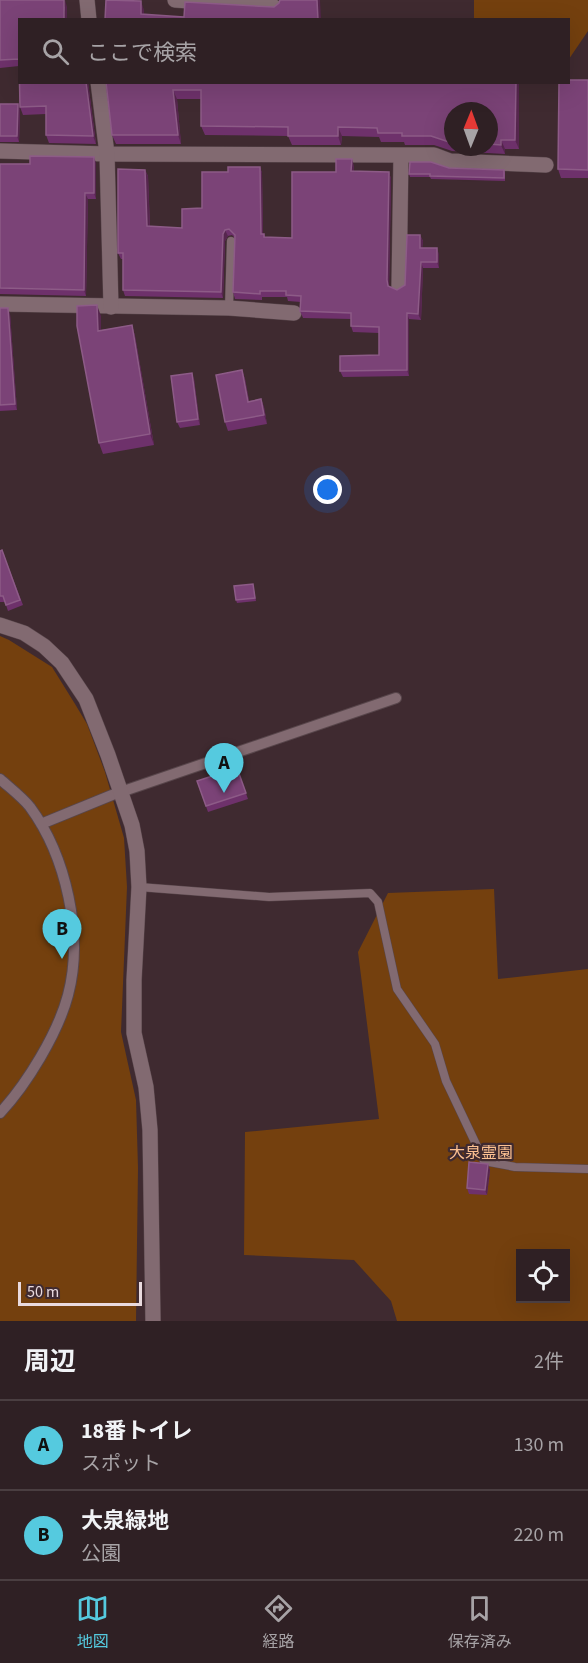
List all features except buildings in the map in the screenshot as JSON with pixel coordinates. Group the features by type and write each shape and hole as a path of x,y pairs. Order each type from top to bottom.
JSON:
{"street":[{"path":"87,0 89,18"},
{"path":"175,0 274,7"},
{"path":"98,84 107,154 111,307"},
{"path":"0,151 107,154 434,155 450,161 546,165"},
{"path":"399,287 401,155"},
{"path":"0,304 229,308 294,313"},
{"path":"0,625 24,633 44,646 62,663 86,699 121,792 136,843 139,887 134,980 134,1034 146,1087 150,1130 153,1321"},
{"path":"41,824 121,792 396,699"},
{"path":"0,779 28,805 52,843 64,877 74,946 68,995 49,1042 17,1094 0,1113"}],"lane":[{"path":"229,308 231,241"},
{"path":"139,887 268,897 370,893 378,902 397,989 435,1044 446,1081 484,1161 515,1167 588,1169"}],"green space":[{"path":"474,0 588,0 588,31 570,58 570,18 474,18"},
{"path":"0,636 52,667 75,704 87,724 105,772 124,838 127,887 121,1032 136,1100 138,1168 136,1321 0,1321"},
{"name":"大泉霊園","path":"494,889 498,979 588,969 588,1321 397,1321 391,1301 354,1260 244,1255 245,1132 379,1119 358,952 388,893"}],"place":[{"name":"18番トイレ","path":"224,793"},
{"name":"大泉緑地","path":"62,959"}]}
